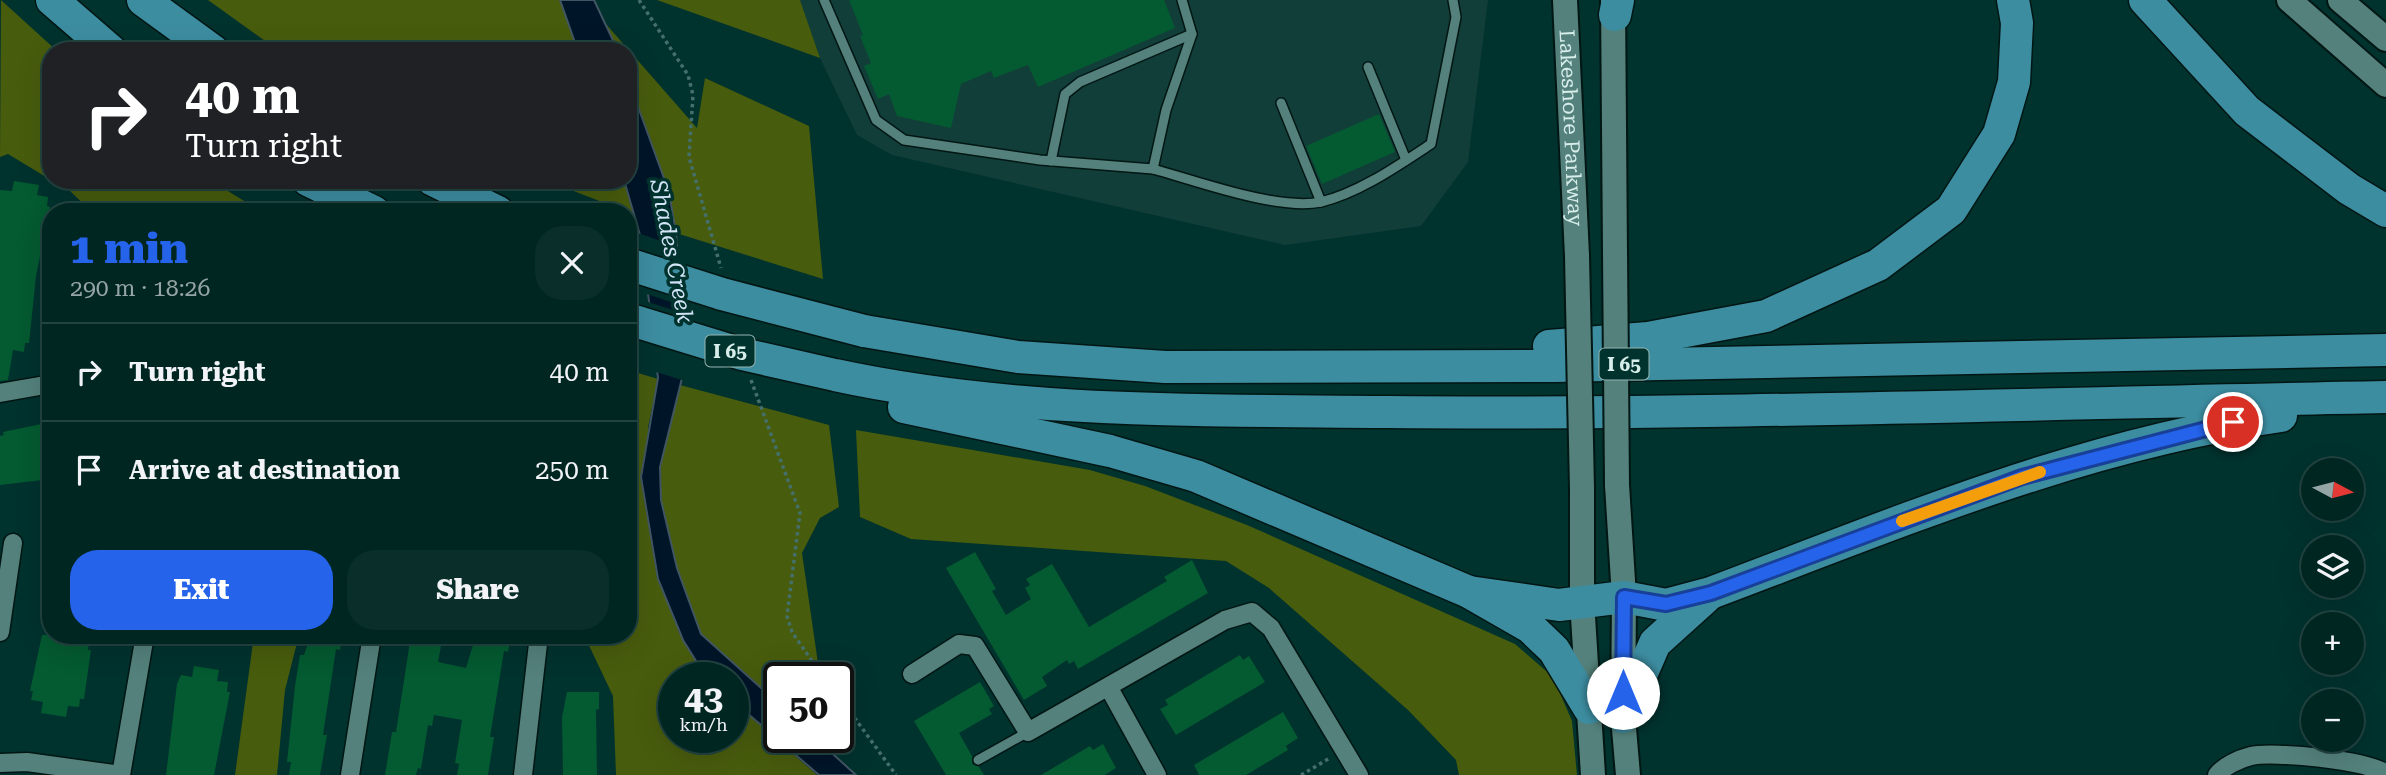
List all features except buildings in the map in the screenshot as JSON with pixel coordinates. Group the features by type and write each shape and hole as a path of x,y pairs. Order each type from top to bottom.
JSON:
{"highway":[{"path":"52,0 101,42"},
{"path":"143,0 200,42"},
{"path":"1356,367 1648,338 1766,316 1878,265 1951,210 1999,134 2014,82 2017,23 2012,0"},
{"path":"2144,0 2247,111 2349,189 2386,211"},
{"path":"326,189 355,203"},
{"path":"450,189 479,203"},
{"name":"I 65","path":"637,267 722,294 864,331 993,353 1089,363 1165,367 1356,367 2386,350"},
{"name":"I 65","path":"637,322 742,354 835,375 878,393"},
{"path":"878,393 1131,409 1559,414 2386,399"},
{"path":"878,393 1110,451 1196,476 1469,592 1530,627 1546,643 1589,708"},
{"path":"1469,592 1559,605 1624,597 1666,604 1711,593 2022,477 2233,422 2386,399"},
{"path":"1623,716 1655,643 1711,593"}],"main road":[{"name":"Lakeshore Parkway","path":"1565,0 1577,256 1582,601"},
{"path":"2289,0 2386,85"},
{"path":"2340,0 2386,39"},
{"name":"Lakeshore Parkway","path":"1615,5 1617,485 1624,597"},
{"path":"1624,597 1623,716 1628,775"},
{"path":"1582,601 1593,775"}],"street":[{"path":"0,393 42,385"},
{"path":"0,632 13,543"},
{"path":"912,674 959,644 975,646 1028,732 1225,620 1252,612 1270,628 1359,775"},
{"path":"0,763 27,762 121,775 143,644"},
{"path":"350,775 371,644"},
{"path":"523,775 538,644"},
{"path":"1109,688 1157,775"},
{"path":"2217,775 2222,768 2252,756 2346,760 2386,774"}],"lane":[{"path":"824,0 876,120 904,141 1051,161 1153,169 1252,195 1297,203 1321,202 1344,194 1431,144 1456,17 1453,0"},
{"path":"1153,169 1166,110 1192,34 1182,0"},
{"path":"1051,161 1065,94 1080,82 1192,34"},
{"path":"1368,67 1406,160"},
{"path":"1281,103 1321,202"},
{"path":"978,760 1028,732"}],"path":[{"path":"854,717 896,775"},
{"path":"1301,775 1344,750"}],"shaded area":[{"path":"800,0 1488,0 1468,162 1421,226 1285,245 892,155 857,135 820,58"}],"green space":[{"path":"1,0 47,42 42,42 42,175 8,154 0,157"},
{"path":"208,0 560,0 575,42 266,42"},
{"path":"657,0 800,0 820,58"},
{"path":"605,23 622,42 614,42"},
{"path":"637,60 697,128 705,78 809,126 823,279 676,233 669,192 637,104"},
{"path":"225,189 247,203 83,203 69,190"},
{"path":"568,189 627,189 631,203 605,203"},
{"path":"637,373 658,379 648,427 683,640 697,662 658,662 658,753 749,753 749,715 763,727 763,753 792,753 817,775 616,775 613,696 588,644 637,644"},
{"path":"680,385 829,425 839,507 820,518 802,553 818,662 763,662 763,690 749,677 749,662 732,662 701,634 677,568 661,500 660,467"},
{"path":"856,430 1090,470 1145,486 1247,525 1515,644 1553,677 1572,721 1577,775 1459,775 1456,760 1408,710 1269,588 1226,561 911,539 860,517"},
{"path":"253,644 297,644 285,690 277,775 235,775"}],"water":[{"path":"560,0 594,0 614,42 575,42"},
{"name":"Shades Creek","path":"637,104 669,192 676,233 686,362 660,467 661,500 677,568 701,634 732,662 697,662 683,640 658,579 641,477 658,378 642,242 637,225 637,203 631,203 627,189 637,189"},
{"path":"749,677 763,690 763,727 749,715"},
{"path":"793,753 832,753 856,775 819,775"}],"pier":[{"path":"637,233 681,248 686,307 644,293"},
{"path":"645,301 686,314 690,363 685,381 653,371"}],"slow traffic":[{"path":"1902,521 2040,472"}],"route":[{"path":"1623,693 1624,597 1666,604 1711,593 2022,477 2233,422"}]}
